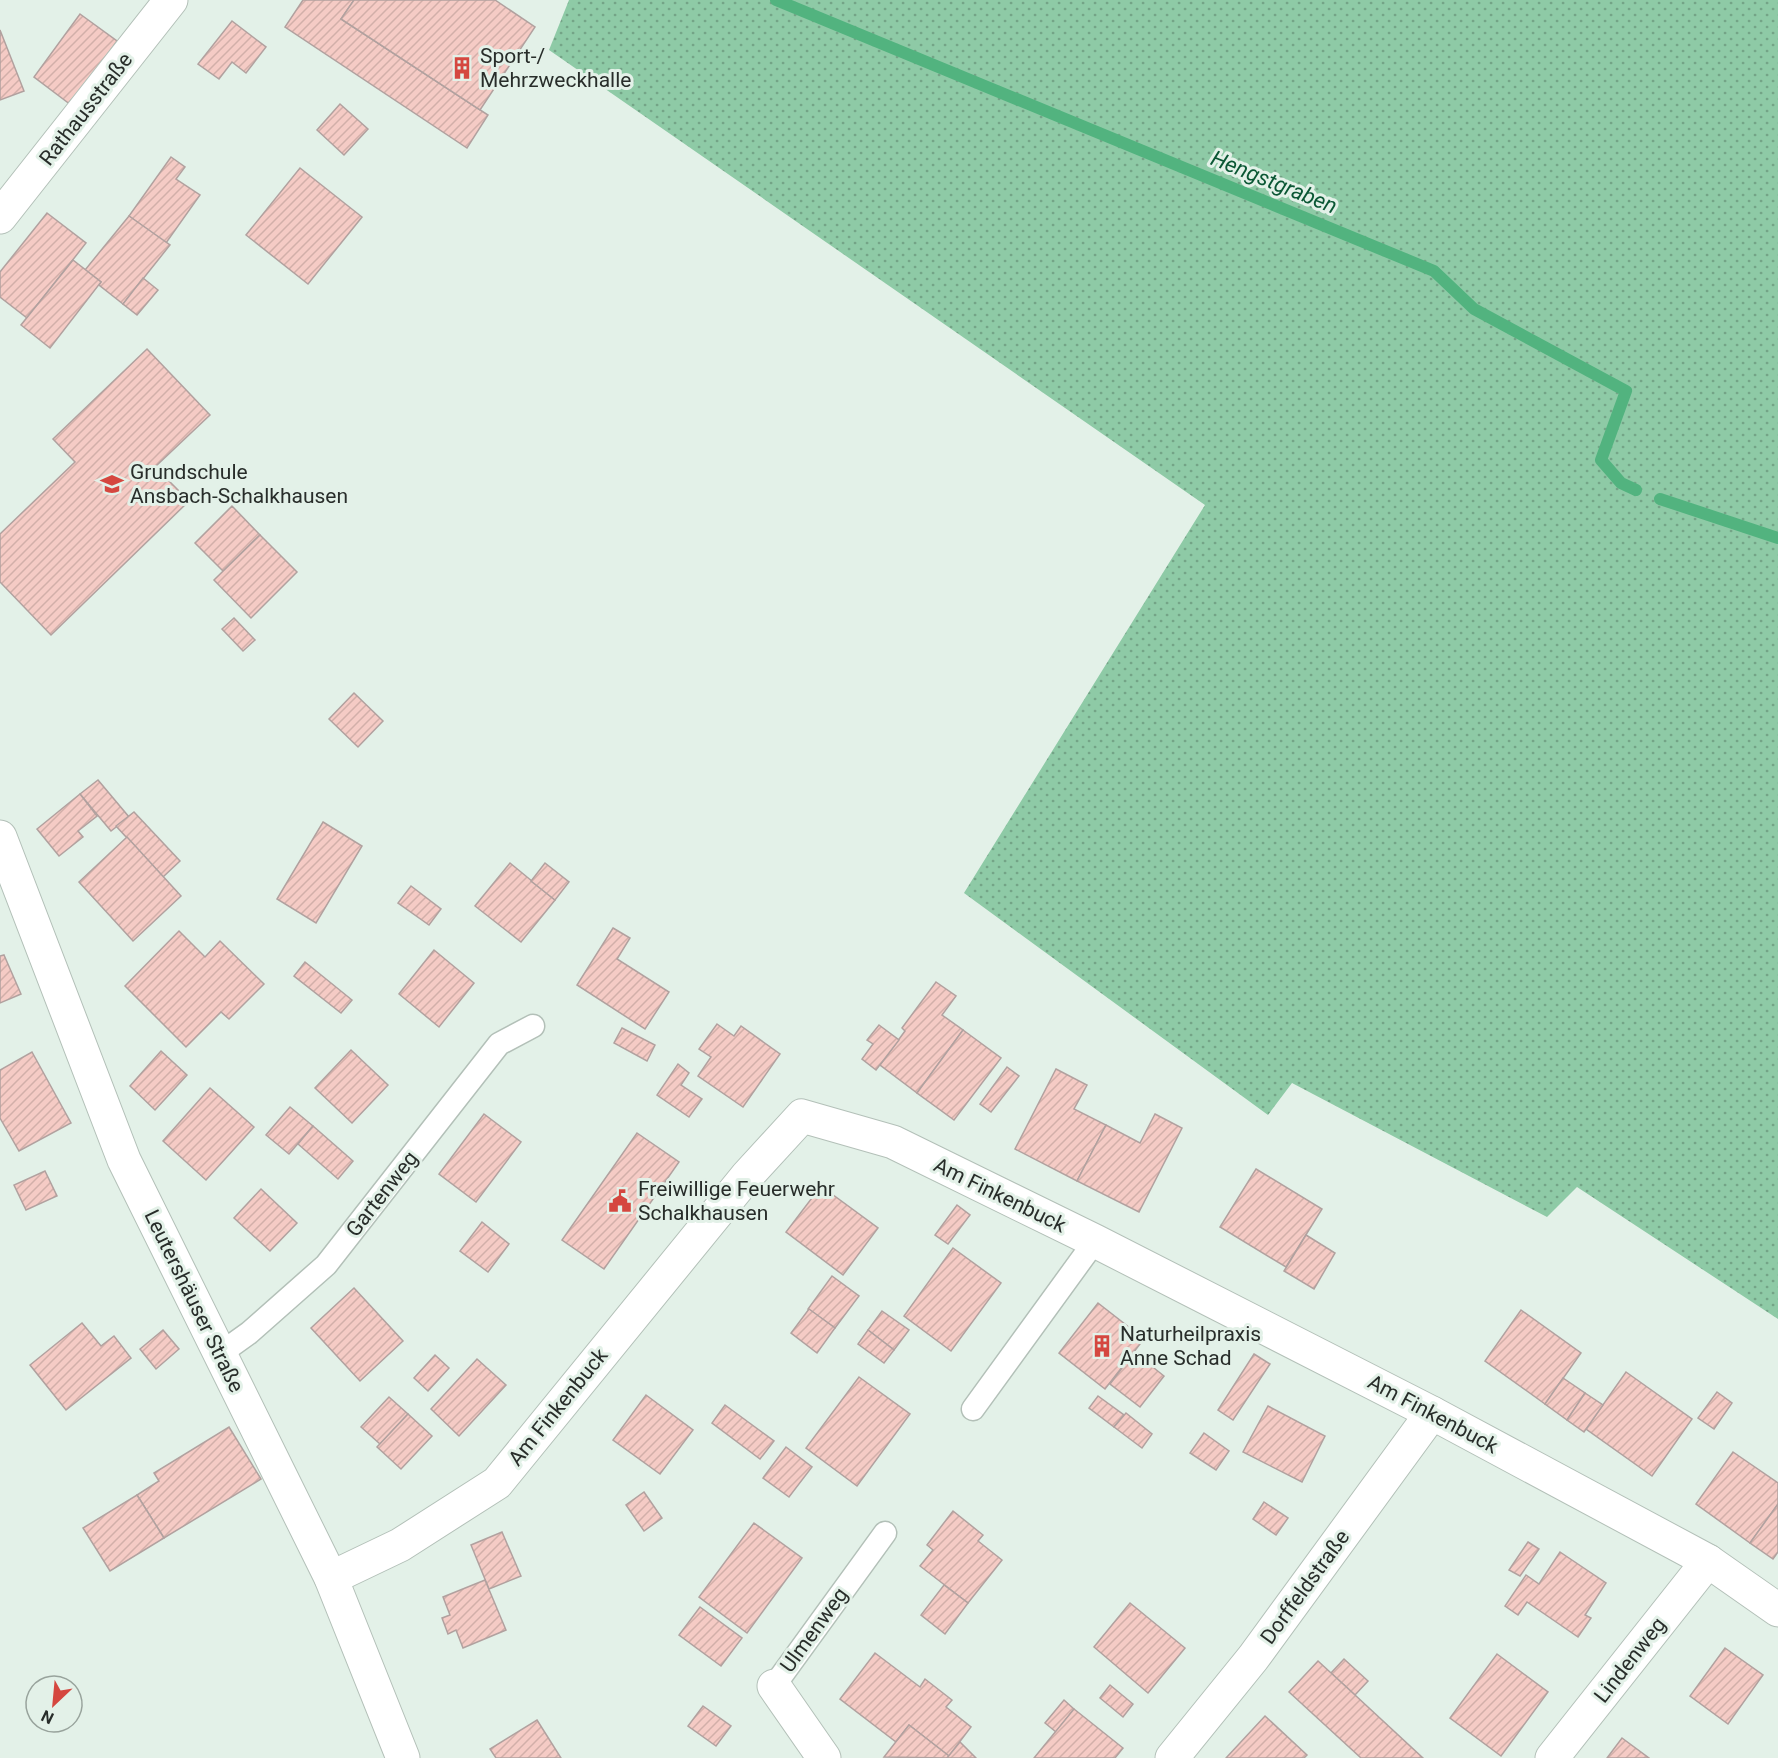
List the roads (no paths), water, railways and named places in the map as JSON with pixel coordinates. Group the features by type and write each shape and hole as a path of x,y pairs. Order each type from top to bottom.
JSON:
{"street":[{"name":"Rathausstraße","path":"0,217 171,0"},
{"name":"Leutershäuser Straße","path":"0,837 124,1160 331,1578 403,1758"},
{"name":"Am Finkenbuck","path":"331,1578 400,1545 497,1483 747,1176 802,1116 894,1142 1095,1241 1432,1413 1708,1561 1778,1610"},
{"name":"Dorffeldstraße","path":"1172,1758 1253,1658 1432,1413"},
{"name":"Lindenweg","path":"1552,1758 1708,1561"},
{"name":"Ulmenweg","path":"774,1686 824,1758"}],"lane":[{"name":"Gartenweg","path":"221,1353 249,1333 326,1265 499,1044 533,1026"},
{"path":"973,1409 1095,1241"},
{"name":"Ulmenweg","path":"774,1686 885,1533"}],"waterway":[{"name":"Hengstgraben","path":"776,0 1434,271 1474,309 1626,391 1601,460 1621,483 1636,490"},
{"name":"Hengstgraben","path":"1660,499 1778,538"}],"place":[{"name":"Sport-/ Mehrzweckhalle","path":"462,68"},
{"name":"Grundschule Ansbach-Schalkhausen","path":"112,484"},
{"name":"Freiwillige Feuerwehr Schalkhausen","path":"620,1201"},
{"name":"Naturheilpraxis Anne Schad","path":"1102,1346"}]}
